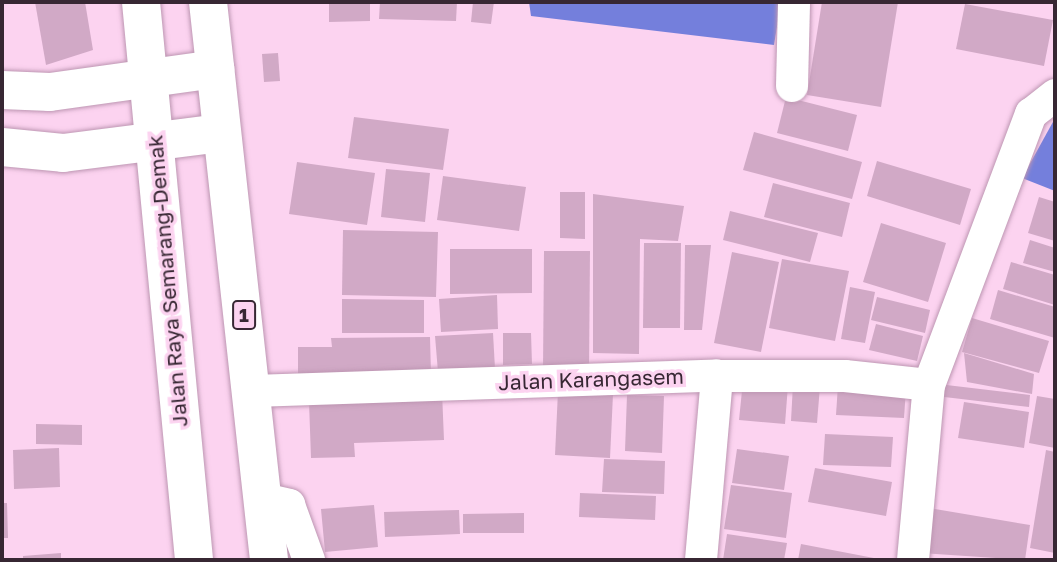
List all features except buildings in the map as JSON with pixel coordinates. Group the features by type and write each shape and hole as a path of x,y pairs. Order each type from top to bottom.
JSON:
{"main road":[{"name":"Jalan Raya Semarang-Demak","path":"141,2 194,560"},
{"name":"1","path":"208,2 253,391 269,560"},
{"path":"2,90 50,92 215,69"},
{"path":"2,147 63,153 222,133"}],"street":[{"path":"792,86 794,2"},
{"path":"913,560 929,385 1031,114 1055,95"},
{"path":"701,560 717,376"},
{"name":"Jalan Karangasem","path":"253,391 717,376 845,376 929,385"},
{"path":"264,499 289,505 309,560"}],"water":[{"path":"529,2 781,2 774,45 531,16"},
{"path":"1055,121 1055,191 1022,178"}]}
